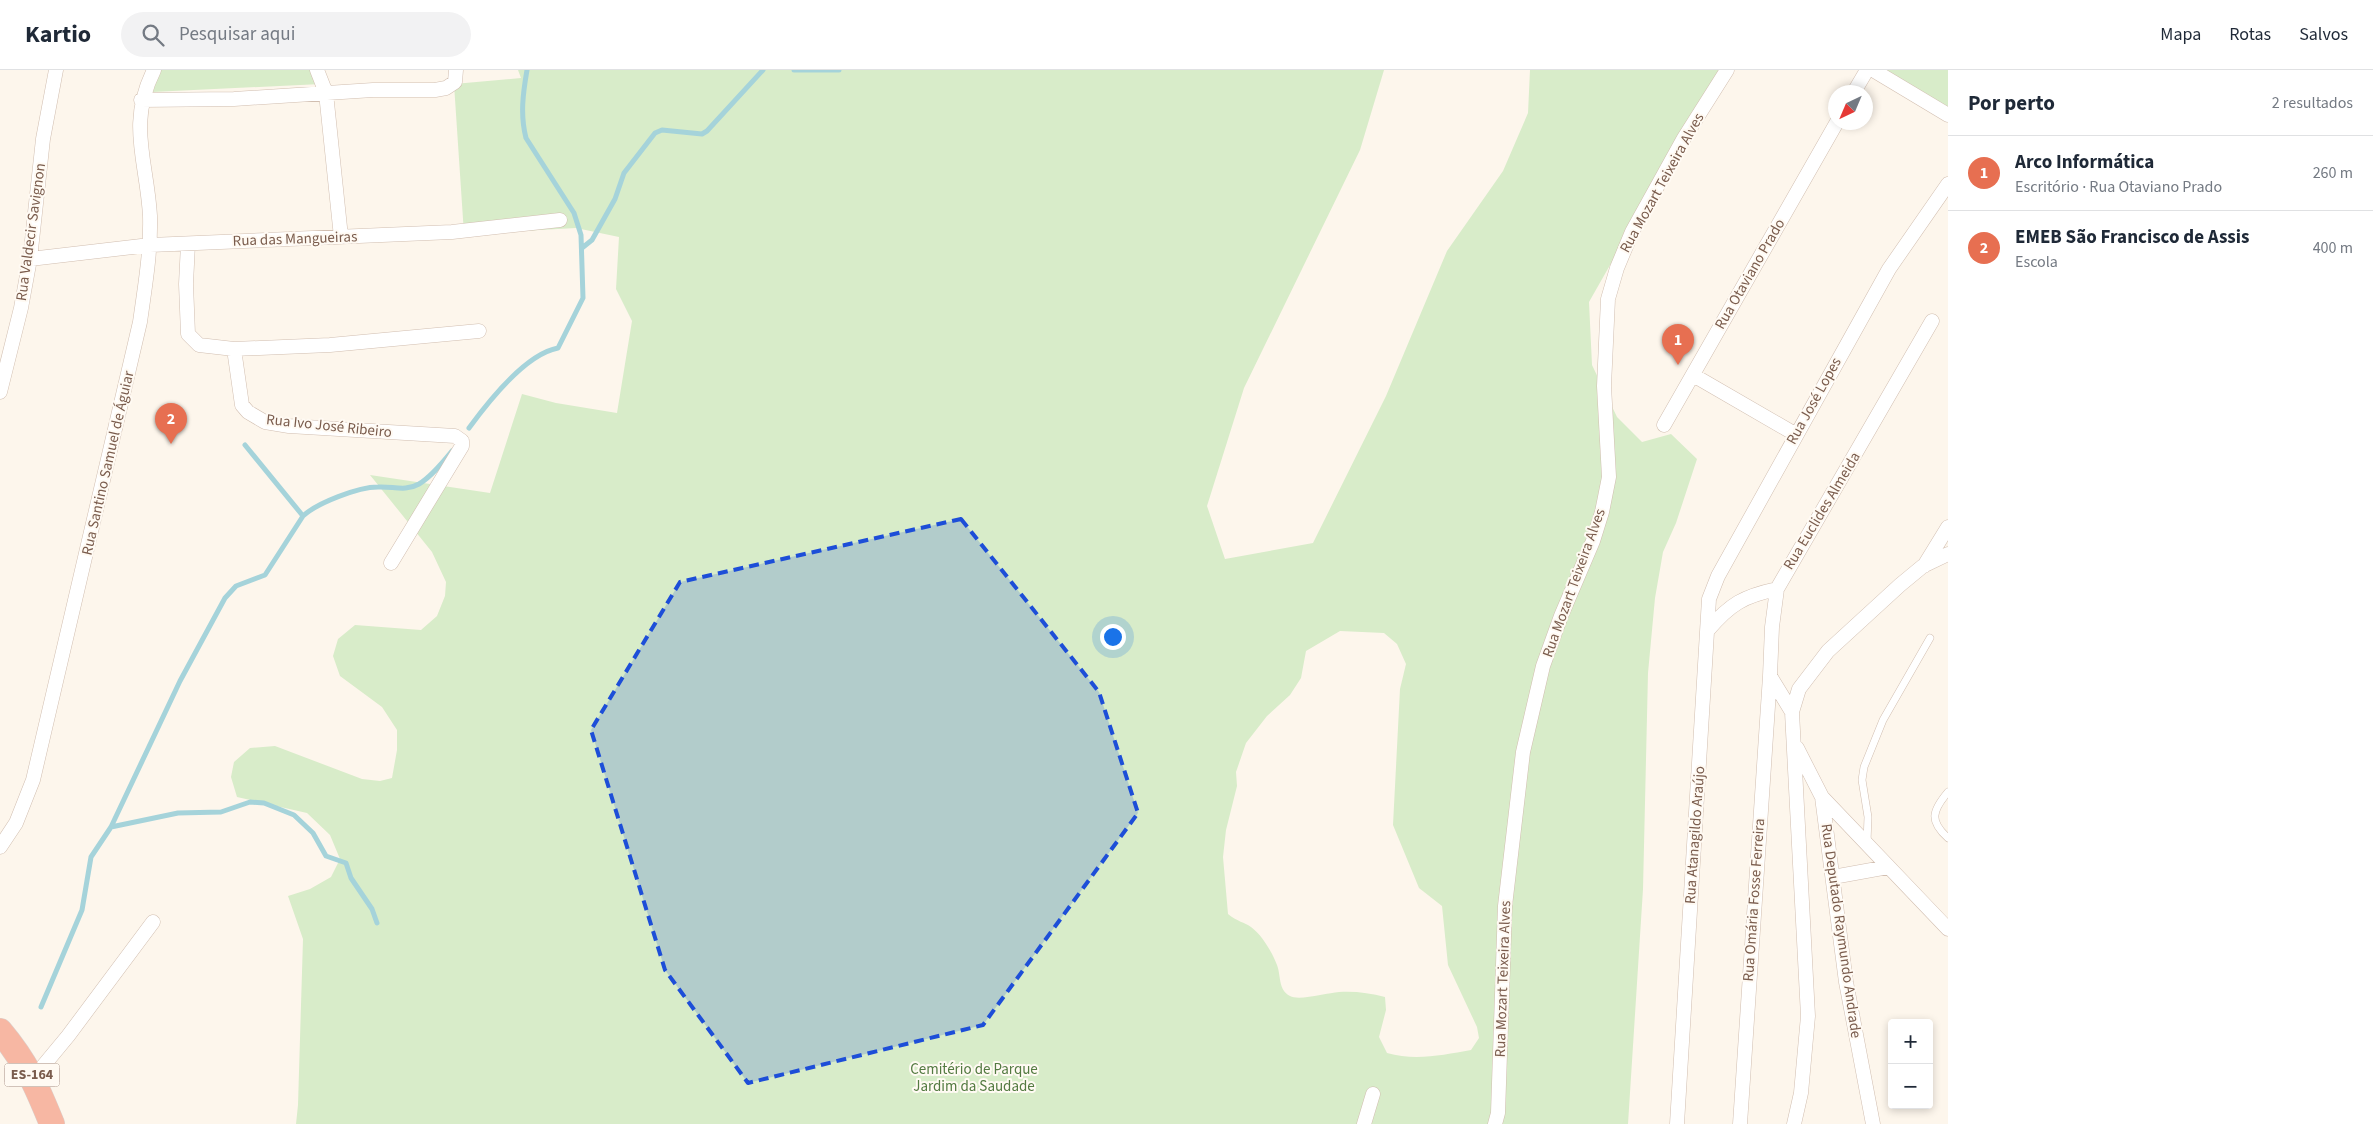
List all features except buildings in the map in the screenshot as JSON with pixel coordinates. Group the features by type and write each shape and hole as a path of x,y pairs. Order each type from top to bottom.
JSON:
{"highway":[{"name":"ES-164","path":"0,1032 18,1052 34,1077 52,1124"}],"street":[{"name":"Rua Valdecir Savignon","path":"0,392 21,308 30,259 44,138 56,70"},
{"name":"Rua Santino Samuel de Águiar","path":"0,847 16,823 33,780 50,714 140,322 150,245 150,213 140,152 141,100 154,70"},
{"path":"317,70 326,93 341,237"},
{"path":"141,100 234,99 373,90 434,90 446,88 455,82 456,70"},
{"name":"Rua Mozart Teixeira Alves","path":"1495,1124 1498,1104 1505,906 1523,752 1532,706 1543,666 1561,616 1593,541 1602,512 1609,477 1604,386 1608,299 1616,268 1632,232 1684,138 1727,70"},
{"path":"1858,85 1867,70"},
{"path":"1873,70 1948,115"},
{"name":"Rua Otaviano Prado","path":"1664,425 1832,130"},
{"name":"Rua José Lopes","path":"1708,630 1709,599 1718,576 1795,434 1889,269 1948,184"},
{"name":"Rua das Mangueiras","path":"30,259 150,245 452,232 560,220"},
{"path":"188,244 186,303 188,334 199,345 234,349 330,345 479,331"},
{"name":"Rua Euclides Almeida","path":"1770,676 1772,627 1777,589 1932,321"},
{"name":"Rua Ivo José Ribeiro","path":"234,349 242,405 248,412 265,422 455,436 460,438 462,446 391,563"},
{"path":"1693,374 1795,434"},
{"path":"1923,566 1948,526"},
{"path":"1794,1124 1801,1093 1808,1016 1792,712 1799,689 1814,667 1878,604 1923,566 1948,554"},
{"path":"1708,630 1724,611 1740,599 1777,589"},
{"name":"Rua Atanagildo Araújo","path":"1677,1124 1708,630"},
{"path":"1770,676 1792,712"},
{"name":"Rua Omária Fosse Ferreira","path":"1740,1124 1770,676"},
{"name":"Rua Deputado Raymundo Andrade","path":"1794,743 1822,797 1846,982 1873,1124"},
{"path":"1822,797 1948,929"},
{"path":"1833,877 1888,867"},
{"path":"34,1077 68,1036 153,922"},
{"path":"1364,1124 1374,1094"}],"lane":[{"path":"1867,845 1868,816 1862,780 1864,767 1883,720 1930,638"},
{"path":"1948,792 1935,811 1935,820 1937,828 1948,838"}],"highlighted area":[{"path":"961,519 1099,692 1138,813 983,1025 748,1083 665,970 591,730 680,582"}],"green space":[{"path":"160,70 315,70 321,84 152,92"},
{"name":"Cemitério de Parque Jardim da Saudade","path":"518,70 1384,70 1360,150 1244,388 1207,506 1225,559 1313,543 1386,396 1447,251 1503,171 1528,113 1530,70 1721,70 1589,302 1592,365 1617,417 1642,442 1671,434 1697,459 1676,523 1663,552 1655,598 1648,673 1643,889 1628,1124 296,1124 303,939 288,896 310,889 331,877 340,859 330,835 307,813 237,797 231,777 234,762 250,748 275,746 362,779 380,781 392,778 397,750 397,730 382,707 340,676 333,656 338,639 355,625 421,630 437,616 445,596 446,582 432,552 370,475 490,493 522,394 556,403 617,413 632,321 616,289 619,237 576,228 464,234 454,84 521,78","holes":["1340,631 1384,633 1397,644 1406,664 1400,689 1393,825 1419,888 1442,906 1448,965 1477,1027 1479,1038 1471,1050 1418,1057 1387,1053 1379,1037 1386,1010 1385,997 1351,992 1306,997 1290,996 1283,990 1277,965 1263,939 1251,927 1228,914 1223,857 1226,830 1237,786 1236,772 1246,743 1267,716 1290,695 1301,678 1306,651"]},
{"path":"1879,70 1948,70 1948,111"}],"waterway":[{"path":"469,428 486,405 521,369 533,359 558,348 583,298 581,235 574,213 526,138 523,96 527,70"},
{"path":"582,248 592,240 615,199 624,173 655,133 662,130 702,134 707,131 763,70"},
{"path":"794,70 839,70"},
{"path":"245,445 303,516"},
{"path":"41,1007 82,910 91,857 111,827 180,681 225,598 236,586 265,575 303,516 309,511 328,501 360,490 378,487 409,488 419,484 433,473 452,451"},
{"path":"111,827 178,813 221,812 250,802 264,803 294,815 313,833 326,856 346,863 351,878 372,909 377,923"}],"place":[{"name":"Arco Informática","path":"1678,365"},
{"name":"EMEB São Francisco de Assis","path":"171,444"}]}
